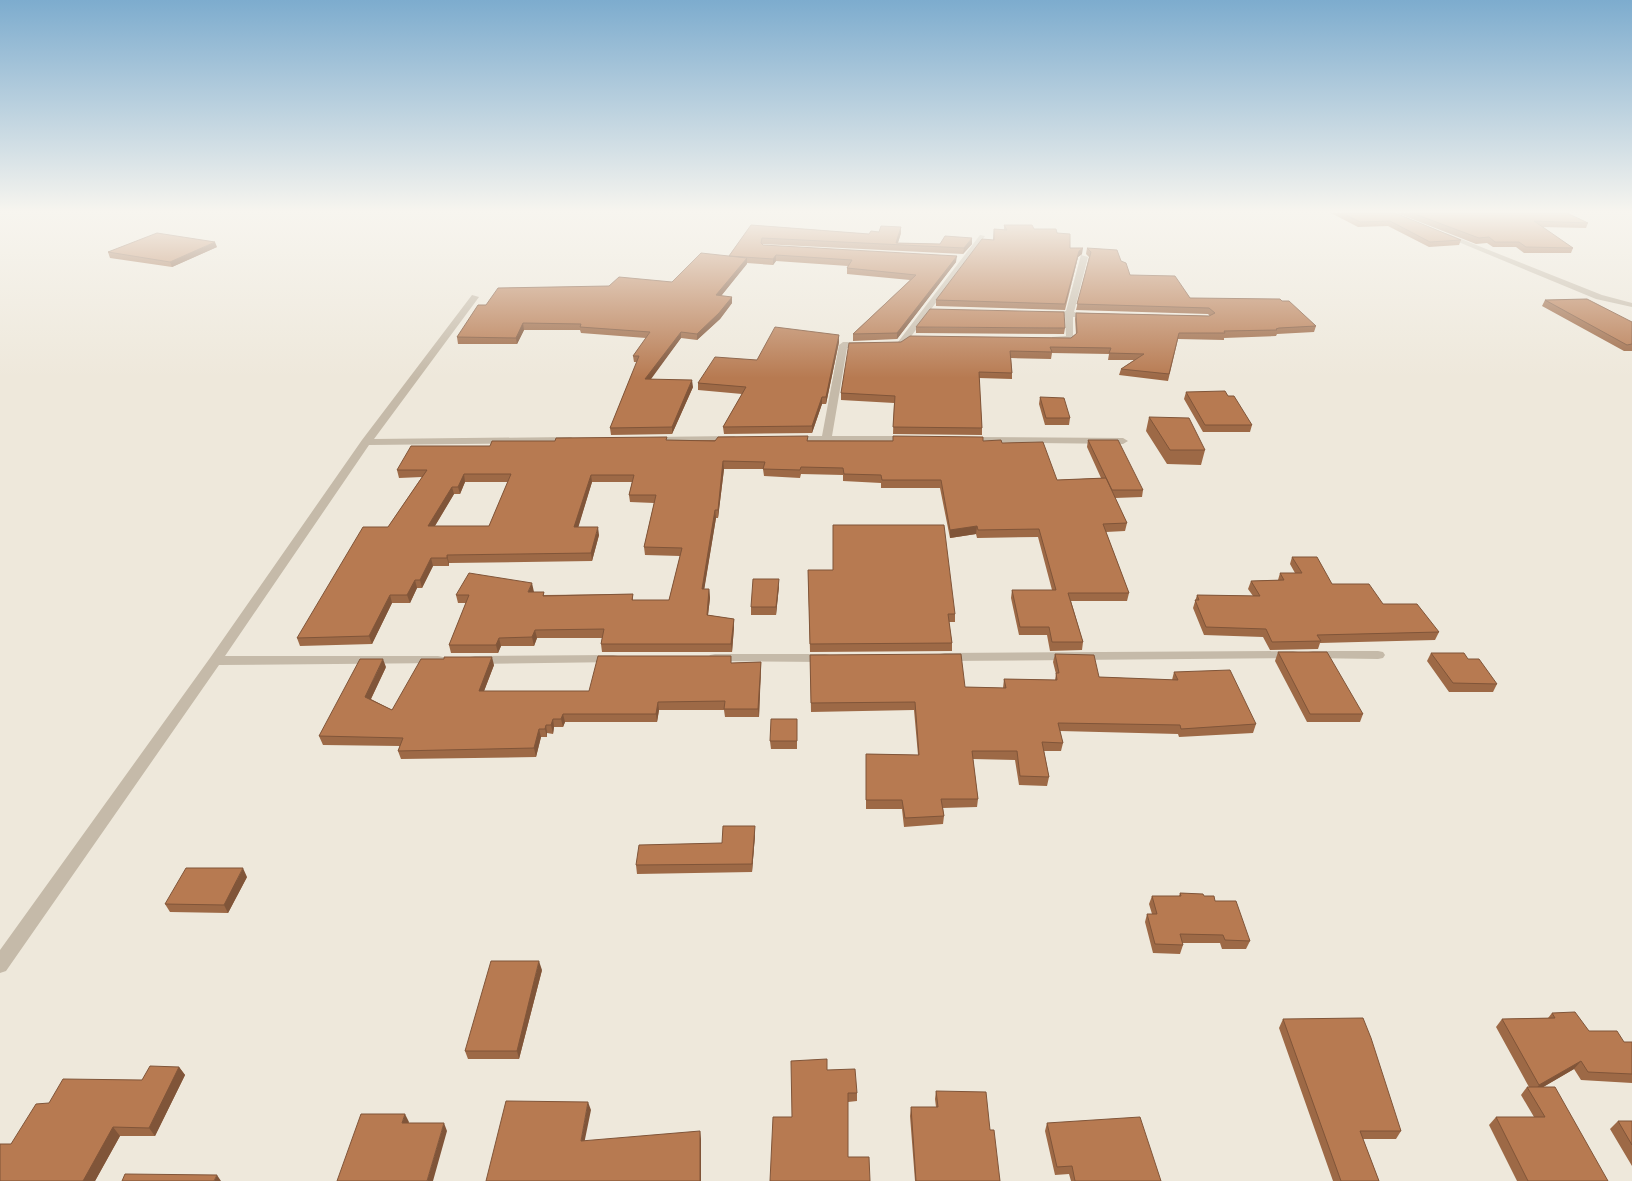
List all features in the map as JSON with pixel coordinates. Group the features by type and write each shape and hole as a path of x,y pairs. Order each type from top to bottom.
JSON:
{"street":[{"path":"882,345 901,344 931,310 959,268"},
{"path":"1041,339 1070,340 1069,314 1081,268"},
{"path":"1528,268 1599,297 1632,304"},
{"path":"0,965 215,661 366,442 475,297"},
{"path":"1040,313 1098,315"},
{"path":"906,337 916,337"},
{"path":"827,438 843,345 872,345"},
{"path":"641,440 748,439"},
{"path":"778,439 916,439"},
{"path":"366,442 582,440"},
{"path":"955,440 1123,441"},
{"path":"931,657 1378,655"},
{"path":"702,658 841,658"},
{"path":"215,661 623,659"}],"building":[{"path":"686,268 739,268 716,295 732,297 719,313 697,334 681,332 645,379 692,380 672,427 610,428 639,356 633,356 650,332 580,327 581,324 523,323 516,338 457,337 478,305 486,305 498,288 609,286 619,277 672,282"},
{"path":"848,268 948,268 897,333 853,334 916,275"},
{"path":"960,268 1074,268 1065,304 936,300"},
{"path":"1087,268 1128,268 1130,275 1175,276 1190,298 1280,299 1282,301 1289,301 1316,326 1279,328 1277,330 1224,331 1225,333 1179,333 1169,374 1121,369 1144,354 1109,353 1111,348 1050,347 1052,352 1010,351 1012,373 979,372 982,428 893,427 895,396 841,393 849,343 901,342 910,336 1071,338 1077,333 1076,313 1209,316 1215,313 1209,308 1077,304"},
{"path":"1587,299 1632,322 1632,344 1627,345 1545,300"},
{"path":"930,309 1064,312 1065,328 916,327"},
{"path":"775,327 839,335 826,397 822,397 812,426 723,427 746,387 698,383 715,357 757,360"},
{"path":"1225,391 1228,396 1234,396 1252,425 1205,425 1186,392"},
{"path":"1040,397 1064,398 1070,418 1046,418"},
{"path":"1149,417 1189,418 1205,450 1170,450"},
{"path":"808,436 807,441 893,441 893,436 983,437 983,441 1001,440 1002,443 1043,442 1057,480 1106,478 1127,523 1103,524 1129,593 1068,593 1083,642 1052,642 1049,627 1020,627 1012,590 1056,590 1039,529 978,530 977,526 950,530 941,480 882,480 881,475 844,474 843,468 801,467 800,470 763,469 765,462 723,461 718,510 715,510 702,589 709,589 707,615 734,619 731,644 601,644 604,629 535,630 532,637 499,638 496,645 449,645 469,595 456,595 469,573 532,583 528,592 544,592 543,596 633,594 632,600 669,600 682,548 644,547 656,495 629,495 634,475 591,475 574,527 598,527 591,553 447,555 447,558 431,558 420,580 415,580 407,595 390,595 369,636 297,638 363,527 388,527 427,470 397,470 411,446 490,446 492,441 555,441 556,438 667,437 666,440 715,441 718,437","holes":["464,474 511,474 489,526 428,526 452,487 458,487"]},
{"path":"1088,440 1118,440 1143,490 1112,490"},
{"path":"833,525 944,525 955,614 948,614 952,643 810,644 808,570 833,570"},
{"path":"1292,557 1317,557 1332,584 1369,584 1383,604 1417,604 1439,632 1317,635 1321,641 1272,642 1266,629 1206,627 1195,600 1199,600 1197,595 1260,596 1251,581 1284,580 1280,573 1302,573"},
{"path":"753,579 779,579 776,607 751,607"},
{"path":"1278,652 1327,652 1363,714 1310,714"},
{"path":"1431,653 1464,653 1468,659 1479,659 1497,684 1453,683"},
{"path":"961,654 965,687 1006,688 1004,679 1057,680 1056,673 1059,673 1055,654 1094,655 1099,677 1178,680 1174,672 1230,670 1256,724 1181,729 1180,725 1058,723 1063,743 1042,742 1049,777 1020,776 1017,751 972,751 978,799 941,799 944,816 905,818 902,800 866,800 866,754 919,755 915,702 811,703 810,655"},
{"path":"598,656 731,656 731,663 761,662 758,709 724,709 725,701 658,702 656,714 563,714 561,719 553,719 551,725 546,725 545,729 539,729 534,748 398,751 403,738 319,736 360,659 383,659 365,697 392,710 421,659 492,657 479,691 589,691"},
{"path":"771,719 797,719 797,741 770,741"},
{"path":"723,826 755,826 752,864 636,865 639,845 722,843"},
{"path":"186,868 243,868 224,905 165,904"},
{"path":"1180,893 1214,896 1215,901 1236,901 1250,941 1225,940 1223,935 1180,934 1183,945 1155,944 1147,914 1157,914 1152,896 1181,896"},
{"path":"491,961 539,961 517,1051 465,1051"},
{"path":"1575,1012 1589,1031 1617,1031 1624,1042 1632,1042 1632,1074 1588,1072 1581,1061 1539,1085 1502,1019 1555,1018 1552,1013"},
{"path":"1363,1018 1401,1131 1360,1131 1379,1181 1341,1181 1283,1019"},
{"path":"827,1059 827,1070 855,1069 857,1093 848,1093 848,1157 869,1157 870,1181 770,1181 773,1117 792,1117 791,1061"},
{"path":"150,1066 179,1067 149,1128 113,1127 83,1181 0,1181 0,1144 11,1144 36,1104 49,1103 63,1079 142,1080"},
{"path":"1527,1087 1555,1087 1608,1181 1528,1181 1496,1117 1545,1117"},
{"path":"936,1091 986,1092 990,1130 994,1130 1000,1181 916,1181 911,1107 938,1107"},
{"path":"506,1101 588,1102 581,1141 700,1131 700,1181 486,1181"},
{"path":"361,1114 405,1114 402,1123 444,1123 427,1181 337,1181"},
{"path":"1140,1117 1161,1181 1075,1181 1072,1166 1057,1167 1047,1123"},
{"path":"1618,1121 1632,1121 1632,1145"},
{"path":"125,1174 217,1175 214,1181 122,1181"}]}
